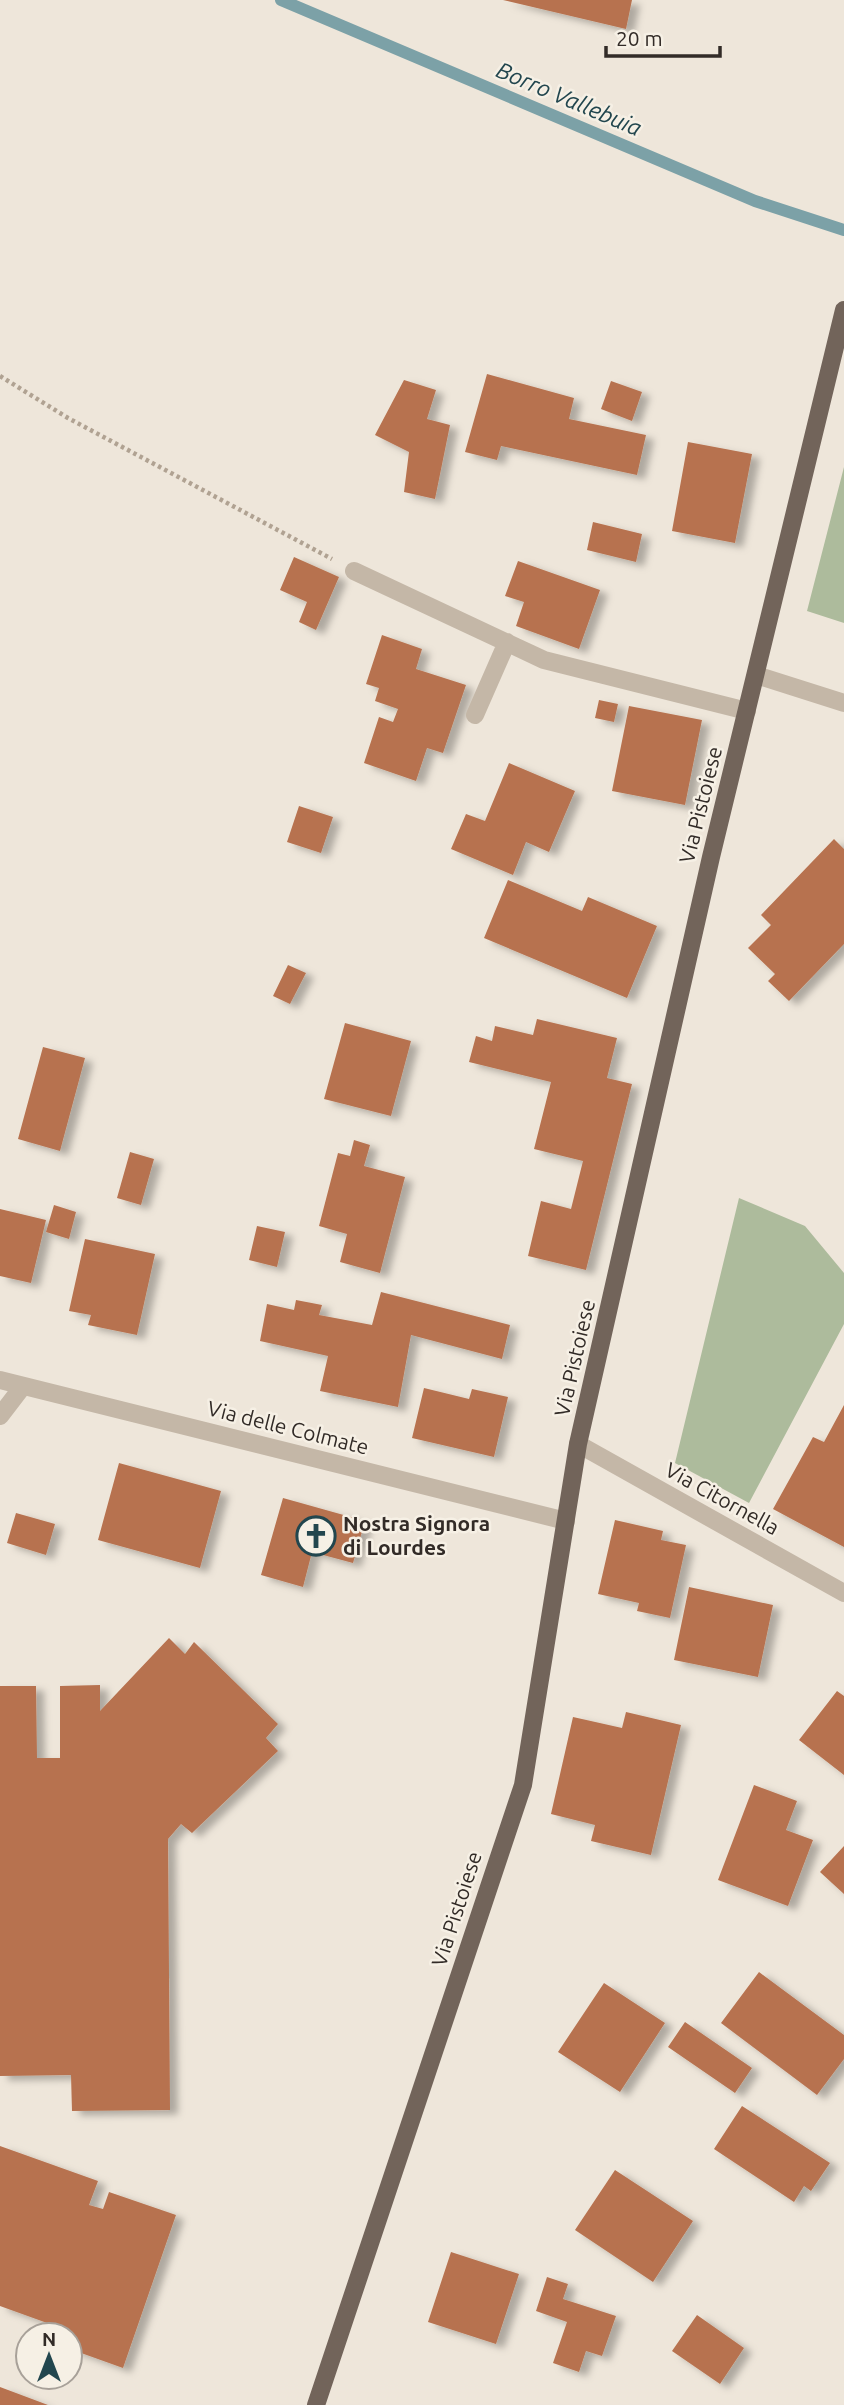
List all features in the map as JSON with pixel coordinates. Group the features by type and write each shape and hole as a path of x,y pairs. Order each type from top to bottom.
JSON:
{"main road":[{"name":"Via Pistoiese","path":"316,2405 523,1785 578,1444 711,857 839,354 844,310"}],"street":[{"path":"354,570 544,660 747,711"},
{"path":"475,715 507,642"},
{"path":"756,675 844,703"},
{"name":"Via delle Colmate","path":"0,1380 566,1521"},
{"path":"0,1416 23,1386"},
{"name":"Via Citornella","path":"578,1444 844,1593"}],"path":[{"path":"0,376 68,418 354,570"}],"green space":[{"path":"844,467 844,623 807,611"},
{"path":"739,1198 805,1226 844,1273 844,1324 749,1503 675,1463"}],"building":[{"path":"503,0 632,0 626,29"},
{"path":"487,374 574,398 569,419 646,435 637,475 501,446 497,460 465,452"},
{"path":"404,380 436,390 427,419 450,425 435,499 404,492 409,452 375,435"},
{"path":"611,381 642,392 632,421 601,409"},
{"path":"688,442 752,454 735,543 672,531"},
{"path":"593,522 642,534 636,562 587,550"},
{"path":"294,557 339,577 316,630 299,622 307,602 280,590"},
{"path":"518,561 600,590 579,649 516,626 524,602 505,596"},
{"path":"382,635 422,649 416,669 466,685 443,753 427,748 416,781 364,763 379,717 393,722 398,709 375,701 379,688 366,684"},
{"path":"599,700 618,704 614,722 595,718"},
{"path":"629,706 702,720 685,805 612,791"},
{"path":"509,763 575,791 549,852 526,842 513,875 451,849 466,814 485,821"},
{"path":"299,806 333,817 321,853 287,842"},
{"path":"834,839 844,849 844,944 789,1001 768,981 775,974 748,948 771,925 761,915"},
{"path":"508,880 582,911 588,897 657,926 627,998 484,938"},
{"path":"288,965 306,973 290,1004 273,996"},
{"path":"537,1019 617,1038 607,1078 632,1084 586,1270 528,1256 541,1201 571,1209 583,1161 534,1149 551,1082 469,1062 476,1036 492,1041 495,1026 533,1035"},
{"path":"345,1023 411,1041 391,1116 324,1099"},
{"path":"43,1047 85,1058 60,1151 18,1139"},
{"path":"354,1140 370,1145 364,1166 405,1177 380,1273 340,1262 347,1234 319,1226 338,1153 350,1156"},
{"path":"130,1152 154,1159 141,1205 117,1198"},
{"path":"54,1205 76,1212 69,1239 46,1232"},
{"path":"0,1209 46,1220 31,1283 0,1276"},
{"path":"257,1226 285,1232 277,1267 249,1260"},
{"path":"85,1239 155,1254 137,1335 88,1325 91,1315 69,1311"},
{"path":"381,1292 510,1325 502,1359 411,1335 398,1407 320,1391 328,1356 260,1341 267,1304 294,1310 296,1300 322,1305 319,1315 372,1325"},
{"path":"424,1388 469,1399 472,1389 508,1397 494,1457 412,1438"},
{"path":"844,1405 844,1547 773,1509 813,1437 824,1442"},
{"path":"119,1463 221,1491 200,1568 98,1540"},
{"name":"Nostra Signora di Lourdes","path":"283,1498 365,1521 353,1563 312,1552 303,1587 261,1575"},
{"path":"16,1513 55,1524 46,1555 7,1543"},
{"path":"615,1520 663,1531 661,1540 686,1545 670,1618 637,1611 639,1603 598,1594"},
{"path":"689,1587 773,1605 758,1677 674,1660"},
{"path":"169,1638 185,1654 194,1642 278,1724 266,1738 278,1751 192,1833 181,1824 168,1839 170,2110 72,2111 71,2075 0,2076 0,1686 36,1686 37,1758 60,1758 60,1686 100,1685 100,1711"},
{"path":"837,1691 844,1696 844,1775 799,1740"},
{"path":"626,1712 681,1725 651,1855 591,1841 595,1825 551,1814 573,1717 622,1728"},
{"path":"754,1785 797,1801 786,1830 813,1840 788,1906 718,1880"},
{"path":"844,1846 844,1894 820,1872"},
{"path":"759,1972 844,2035 844,2059 817,2095 721,2023"},
{"path":"604,1983 665,2023 620,2092 558,2052"},
{"path":"685,2022 752,2068 735,2093 668,2047"},
{"path":"742,2106 830,2163 811,2191 804,2186 794,2202 714,2149"},
{"path":"0,2146 98,2181 89,2205 103,2209 109,2192 176,2215 123,2368 84,2354 84,2321 42,2321 0,2306"},
{"path":"615,2170 693,2221 653,2282 575,2230"},
{"path":"451,2252 519,2274 496,2344 428,2322"},
{"path":"547,2277 568,2284 563,2299 616,2316 602,2356 586,2351 579,2372 553,2363 567,2322 536,2311"},
{"path":"697,2315 744,2348 720,2384 672,2351"},
{"path":"0,2387 48,2405 0,2405"}],"waterway":[{"name":"Borro Vallebuia","path":"281,0 755,201 844,230"}],"place":[{"name":"Nostra Signora di Lourdes","path":"316,1536"}]}
